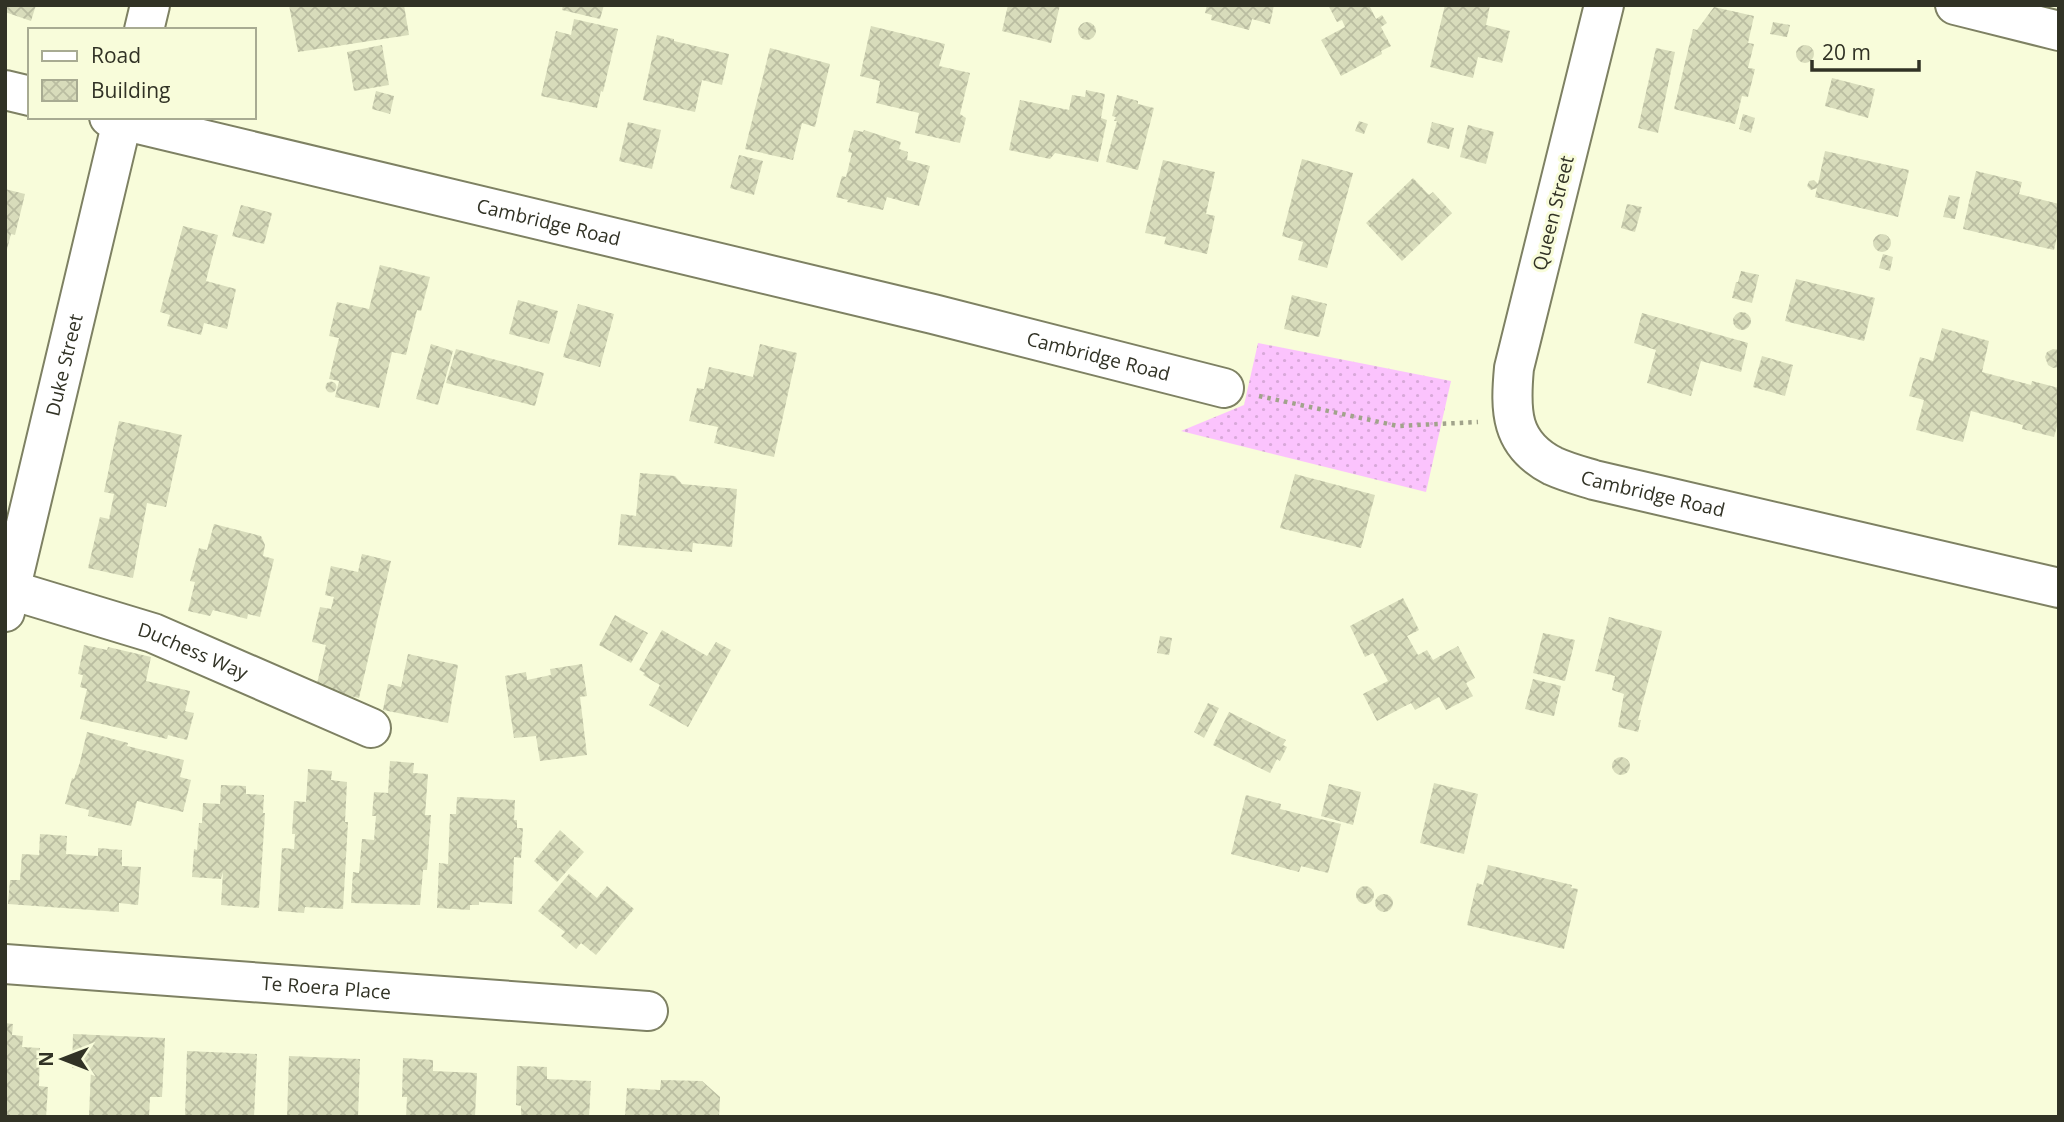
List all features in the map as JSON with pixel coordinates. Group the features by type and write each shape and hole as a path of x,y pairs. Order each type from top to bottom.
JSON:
{"street":[{"path":"144,28 150,5"},
{"name":"Queen Street","path":"1513,421 1511,399 1514,368 1604,5"},
{"path":"1955,5 2059,31"},
{"path":"5,90 28,96"},
{"name":"Duke Street","path":"8,601 118,119"},
{"name":"Cambridge Road","path":"122,119 920,311 1224,388"},
{"name":"Cambridge Road","path":"1513,421 1523,441 1536,455 1554,466 1594,480 2059,588"},
{"name":"Duchess Way","path":"8,601 153,633 371,728"},
{"name":"Te Roera Place","path":"5,964 648,1011"}],"path":[{"path":"1224,388 1398,425 1513,421"}],"shaded area":[{"path":"1258,343 1451,381 1426,492 1181,431 1244,405"}],"building":[{"path":"5,5 36,5 31,21 5,12"},
{"path":"289,5 404,5 409,35 298,52"},
{"path":"563,5 604,5 600,19 562,10"},
{"path":"1008,5 1060,5 1051,43 1002,31"},
{"path":"1207,5 1274,5 1270,24 1252,19 1249,30 1211,20 1212,15 1205,13"},
{"path":"1328,5 1369,5 1376,19 1382,15 1387,23 1381,27 1391,46 1381,51 1382,54 1341,76 1321,40 1345,27 1342,20 1337,22"},
{"path":"1445,5 1490,5 1486,25 1510,31 1502,63 1478,57 1473,78 1430,67"},
{"path":"1714,7 1754,16 1748,43 1754,44 1748,68 1755,69 1748,97 1742,96 1735,124 1674,109 1693,29 1697,30"},
{"path":"574,19 618,29 597,108 541,96 556,31 571,35"},
{"path":"1083,22 1091,22 1096,31 1094,38 1083,40 1078,35 1078,27"},
{"path":"1773,22 1790,25 1787,37 1770,34"},
{"path":"871,26 945,44 939,66 970,73 960,114 966,118 960,143 915,133 919,113 876,103 880,81 860,76"},
{"path":"657,35 729,54 722,85 702,80 695,112 643,100"},
{"path":"382,45 389,85 354,91 347,52"},
{"path":"1801,45 1809,45 1814,54 1812,61 1801,63 1796,58 1796,50"},
{"path":"770,48 830,64 815,127 802,123 793,160 745,149"},
{"path":"1656,48 1675,52 1658,133 1638,128"},
{"path":"1832,78 1875,89 1868,118 1825,106"},
{"path":"1086,90 1105,94 1101,118 1107,120 1098,162 1055,153 1050,159 1009,150 1020,100 1069,110 1072,95 1085,97"},
{"path":"376,91 394,96 390,114 372,109"},
{"path":"1117,95 1154,108 1138,170 1106,162 1117,121 1114,121 1116,117 1112,116"},
{"path":"1743,114 1755,118 1751,133 1739,129"},
{"path":"1359,121 1368,124 1364,134 1355,131"},
{"path":"628,122 661,130 652,169 619,161"},
{"path":"1432,122 1454,128 1449,149 1427,143"},
{"path":"1468,125 1494,132 1486,164 1460,157"},
{"path":"854,130 864,130 901,142 899,149 908,152 907,160 930,166 919,206 887,197 883,210 836,197 842,176 846,177 852,153 848,152"},
{"path":"1825,151 1909,170 1898,217 1815,197 1817,188 1811,190 1807,186 1809,181 1814,180 1818,184"},
{"path":"739,155 763,161 754,195 730,188"},
{"path":"1302,159 1353,173 1327,268 1298,260 1303,242 1282,236"},
{"path":"1163,160 1215,172 1206,214 1215,216 1207,254 1164,244 1166,237 1145,233"},
{"path":"1976,171 2022,182 2019,194 2059,204 2059,228 2054,250 1963,229"},
{"path":"1413,178 1429,195 1433,192 1452,213 1402,261 1366,223"},
{"path":"5,189 25,194 15,235 11,234 6,253"},
{"path":"1949,195 1960,197 1955,219 1943,217"},
{"path":"1627,204 1642,207 1635,232 1621,228"},
{"path":"241,205 272,213 264,244 232,236"},
{"path":"183,226 218,235 206,281 236,289 227,329 204,323 201,335 167,326 170,315 160,312"},
{"path":"1878,234 1886,234 1891,243 1889,250 1878,252 1873,247 1873,239"},
{"path":"1883,254 1893,257 1890,271 1879,268"},
{"path":"380,265 430,277 421,311 417,310 406,355 392,352 379,408 335,397 339,381 329,379 339,338 329,336 337,302 369,309"},
{"path":"1741,271 1759,275 1752,303 1732,298"},
{"path":"1796,279 1875,298 1864,341 1785,321"},
{"path":"1292,295 1327,304 1319,337 1284,329"},
{"path":"518,300 558,311 549,344 509,334"},
{"path":"578,304 614,314 600,367 563,357"},
{"path":"1738,312 1746,312 1751,321 1749,328 1738,330 1733,325 1733,317"},
{"path":"1642,313 1748,343 1741,372 1701,361 1691,396 1647,383 1656,350 1634,343"},
{"path":"1942,328 1989,341 1982,372 2031,385 2032,381 2059,388 2059,419 2054,437 2022,429 2023,425 1971,411 1963,442 1916,430 1924,400 1909,396 1920,357 1933,361"},
{"path":"431,344 453,351 438,405 416,399"},
{"path":"760,344 797,353 774,457 714,443 718,427 689,421 697,388 704,389 709,367 753,377"},
{"path":"456,349 544,373 535,406 446,383"},
{"path":"2059,350 2059,367 2053,368 2048,365 2045,357 2047,352"},
{"path":"1762,356 1793,365 1785,396 1753,387"},
{"path":"331,381 337,387 331,393 325,387"},
{"path":"119,421 182,435 166,507 147,503 133,578 88,568 100,517 109,519 114,494 104,492"},
{"path":"640,473 675,476 682,484 737,489 732,547 693,543 692,552 618,545 621,514 636,516"},
{"path":"1295,474 1375,495 1361,548 1280,528"},
{"path":"214,524 261,536 265,545 263,556 274,559 260,617 248,614 247,619 213,610 210,616 188,611 195,582 190,581 199,548 207,550"},
{"path":"362,554 391,561 359,698 316,688 326,645 312,642 320,607 331,609 334,597 325,595 331,566 358,572"},
{"path":"1403,598 1419,630 1407,636 1418,655 1427,650 1433,660 1458,646 1475,678 1466,683 1473,696 1446,710 1439,697 1415,710 1411,703 1377,721 1363,694 1388,681 1373,653 1365,657 1350,626"},
{"path":"615,615 648,633 631,663 599,645"},
{"path":"1609,617 1662,631 1638,720 1641,720 1638,732 1618,727 1624,694 1612,690 1615,676 1595,671"},
{"path":"662,630 707,656 716,642 731,650 688,727 649,705 660,685 639,670"},
{"path":"1543,633 1575,640 1565,681 1533,673"},
{"path":"1160,636 1172,638 1169,655 1157,653"},
{"path":"84,645 107,650 108,647 151,657 146,681 190,691 185,711 194,713 187,740 168,735 167,739 80,719 87,689 80,687 83,675 78,674"},
{"path":"408,654 458,665 448,723 383,710 388,684 401,687"},
{"path":"582,664 587,696 580,697 587,755 540,761 536,736 514,738 505,676 526,672 527,680 551,675 550,669"},
{"path":"1533,679 1561,686 1554,716 1525,709"},
{"path":"1208,703 1219,708 1204,738 1194,732"},
{"path":"1229,712 1286,740 1283,745 1287,747 1270,773 1213,745"},
{"path":"87,732 128,743 127,746 184,760 180,777 191,780 183,812 137,801 131,826 88,816 89,810 65,804"},
{"path":"1617,757 1625,757 1630,766 1628,773 1617,775 1612,770 1612,762"},
{"path":"390,761 414,763 413,773 428,774 425,815 431,815 427,870 423,870 420,905 351,903 353,872 359,873 362,839 374,840 374,792 388,793"},
{"path":"308,769 332,771 331,780 347,782 345,822 348,822 343,909 305,907 304,913 278,911 282,848 294,849 294,801 306,802"},
{"path":"1434,783 1478,794 1464,854 1420,843"},
{"path":"1329,784 1361,792 1353,825 1321,816"},
{"path":"221,785 246,786 246,794 264,795 259,908 221,905 223,872 221,879 192,877 194,849 197,850 203,803 220,804"},
{"path":"1246,795 1281,804 1280,809 1341,824 1328,873 1301,866 1299,872 1231,854"},
{"path":"457,797 515,800 514,820 517,820 517,828 523,828 521,858 514,857 512,904 479,902 479,905 470,905 470,910 437,908 439,863 448,864 450,814 456,814"},
{"path":"560,830 584,852 557,882 534,861"},
{"path":"40,834 67,836 66,854 98,856 98,848 122,850 122,866 141,867 138,905 119,903 119,912 8,904 10,880 20,880 22,854 39,855"},
{"path":"1488,865 1572,885 1571,888 1578,889 1564,949 1467,925 1477,883 1483,885"},
{"path":"569,874 597,898 607,886 634,909 596,955 581,943 576,949 561,936 565,932 538,911"},
{"path":"1361,886 1369,886 1374,895 1372,902 1361,904 1356,899 1356,891"},
{"path":"1380,894 1388,894 1393,903 1391,910 1380,912 1375,907 1375,899"},
{"path":"5,1023 13,1024 12,1035 23,1036 22,1047 40,1048 39,1086 48,1087 46,1117 5,1117"},
{"path":"73,1034 165,1038 162,1097 150,1097 149,1117 89,1117 91,1069 72,1068"},
{"path":"187,1051 257,1054 254,1117 185,1117"},
{"path":"289,1056 360,1059 358,1117 287,1117"},
{"path":"403,1058 433,1060 433,1071 477,1073 475,1117 406,1117 407,1097 402,1097"},
{"path":"517,1066 547,1067 547,1079 591,1081 589,1117 521,1117 521,1106 516,1105"},
{"path":"661,1080 702,1081 720,1097 719,1117 625,1117 627,1088 660,1090"}]}
